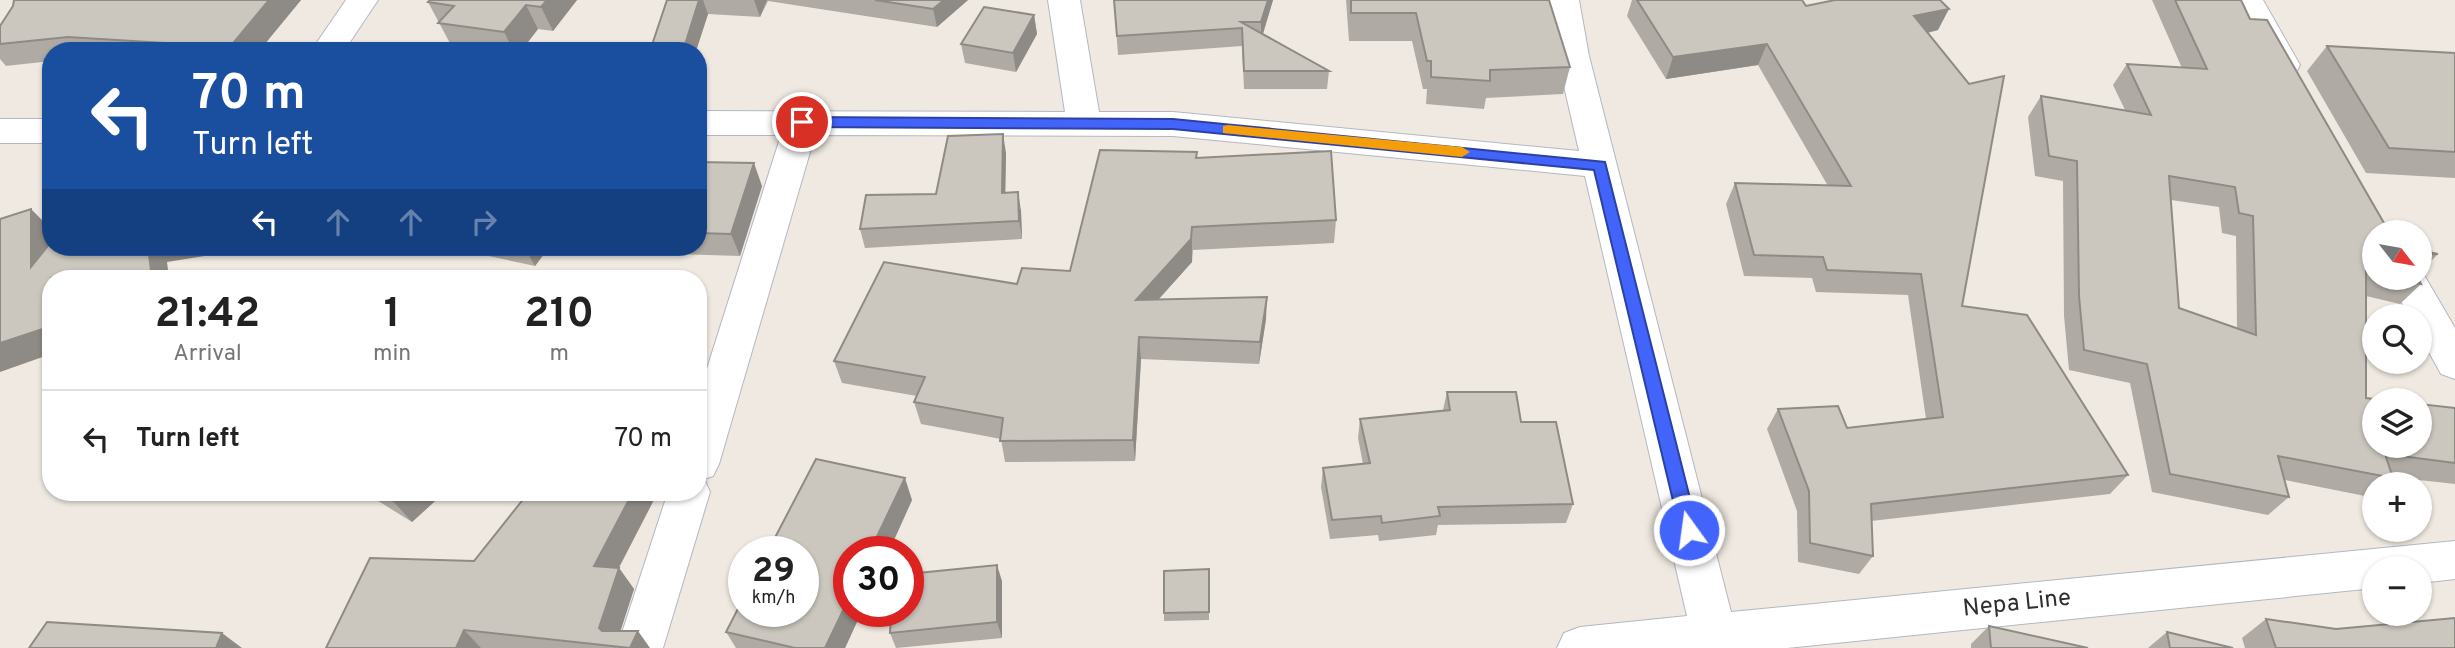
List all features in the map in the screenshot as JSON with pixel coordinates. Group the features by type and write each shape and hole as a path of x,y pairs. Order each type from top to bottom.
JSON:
{"street":[{"path":"333,42 362,0"},
{"path":"1064,0 1084,124"},
{"path":"1563,0 1573,56 1714,635"},
{"path":"2247,0 2300,93"},
{"path":"707,434 802,122"},
{"path":"707,123 1173,124 1600,166"},
{"path":"0,131 42,131"},
{"path":"2413,290 2455,363"},
{"path":"639,648 686,501"},
{"name":"Nepa Line","path":"1580,648 2455,560"}],"building":[{"path":"14,0 269,0 234,42 149,42 68,37 0,44 0,26"},
{"path":"547,0 541,7 526,5 504,32 438,23 454,6 428,2"},
{"path":"667,0 699,0 686,42 653,42"},
{"path":"875,0 944,0 933,9"},
{"path":"1114,0 1268,0 1261,22 1241,22 1329,71 1244,71 1242,28 1117,36"},
{"path":"1351,0 1549,0 1570,67 1490,70 1490,81 1431,77 1431,61 1427,61 1416,13 1351,13"},
{"path":"1637,0 1802,0 1806,6 1835,0 1940,0 1949,9 1914,16 1969,84 2004,76 1962,306 2027,315 2128,475 1871,504 1873,556 1810,543 1809,491 1778,409 1838,406 1847,428 1943,417 1921,274 1827,270 1823,257 1754,255 1735,183 1851,186 1767,44 1673,57"},
{"path":"2175,0 2241,0 2250,19 2267,20 2382,220 2362,220 2362,290 2366,290 2366,304 2362,304 2362,374 2366,374 2366,388 2362,388 2362,458 2386,458 2391,472 2362,472 2278,456 2289,497 2170,474 2147,364 2084,350 2079,296 2077,161 2049,156 2041,96 2151,115 2127,64 2207,69","holes":["2169,176 2235,187 2239,213 2253,216 2256,335 2179,308"]},
{"path":"984,7 1034,15 1013,53 961,44"},
{"path":"2327,46 2455,53 2455,152 2389,148"},
{"path":"1003,134 1002,193 1018,192 1019,221 860,229 866,195 936,194 948,136"},
{"path":"1100,150 1197,152 1196,158 1331,151 1336,220 1192,227 1191,239 1136,300 1267,297 1260,342 1139,337 1133,440 1000,441 1003,418 914,402 925,377 834,361 884,262 1017,284 1022,268 1070,271"},
{"path":"707,162 754,163 731,234 707,233"},
{"path":"31,209 31,267 42,253 42,256 149,256 151,270 42,270 42,329 0,343 0,219"},
{"path":"1447,392 1516,392 1521,422 1556,422 1573,504 1438,507 1440,516 1382,523 1381,516 1332,520 1323,468 1370,463 1360,419 1450,410"},
{"path":"2432,405 2455,408 2455,463 2416,458 2432,458"},
{"path":"816,459 905,478 877,536 833,536 835,627 825,648 795,648 726,632 729,627 819,627 819,536 776,536"},
{"path":"522,501 628,501 594,566 619,568 599,628 602,631 638,631 630,648 464,630 456,648 326,648 370,558 474,561"},
{"path":"997,565 997,622 890,633 890,627 924,627 924,572"},
{"path":"1209,569 1209,612 1164,613 1164,571"},
{"path":"2455,618 2455,648 2276,648 2266,619 2336,629 2432,626 2432,620"},
{"path":"47,622 222,633 216,648 29,648"},
{"path":"1989,626 2088,648 1991,648"},
{"path":"2167,632 2233,648 2170,648"}],"slow traffic":[{"path":"1228,130 1462,152"}],"route":[{"path":"802,122 1173,124 1600,166 1689,530"}]}
